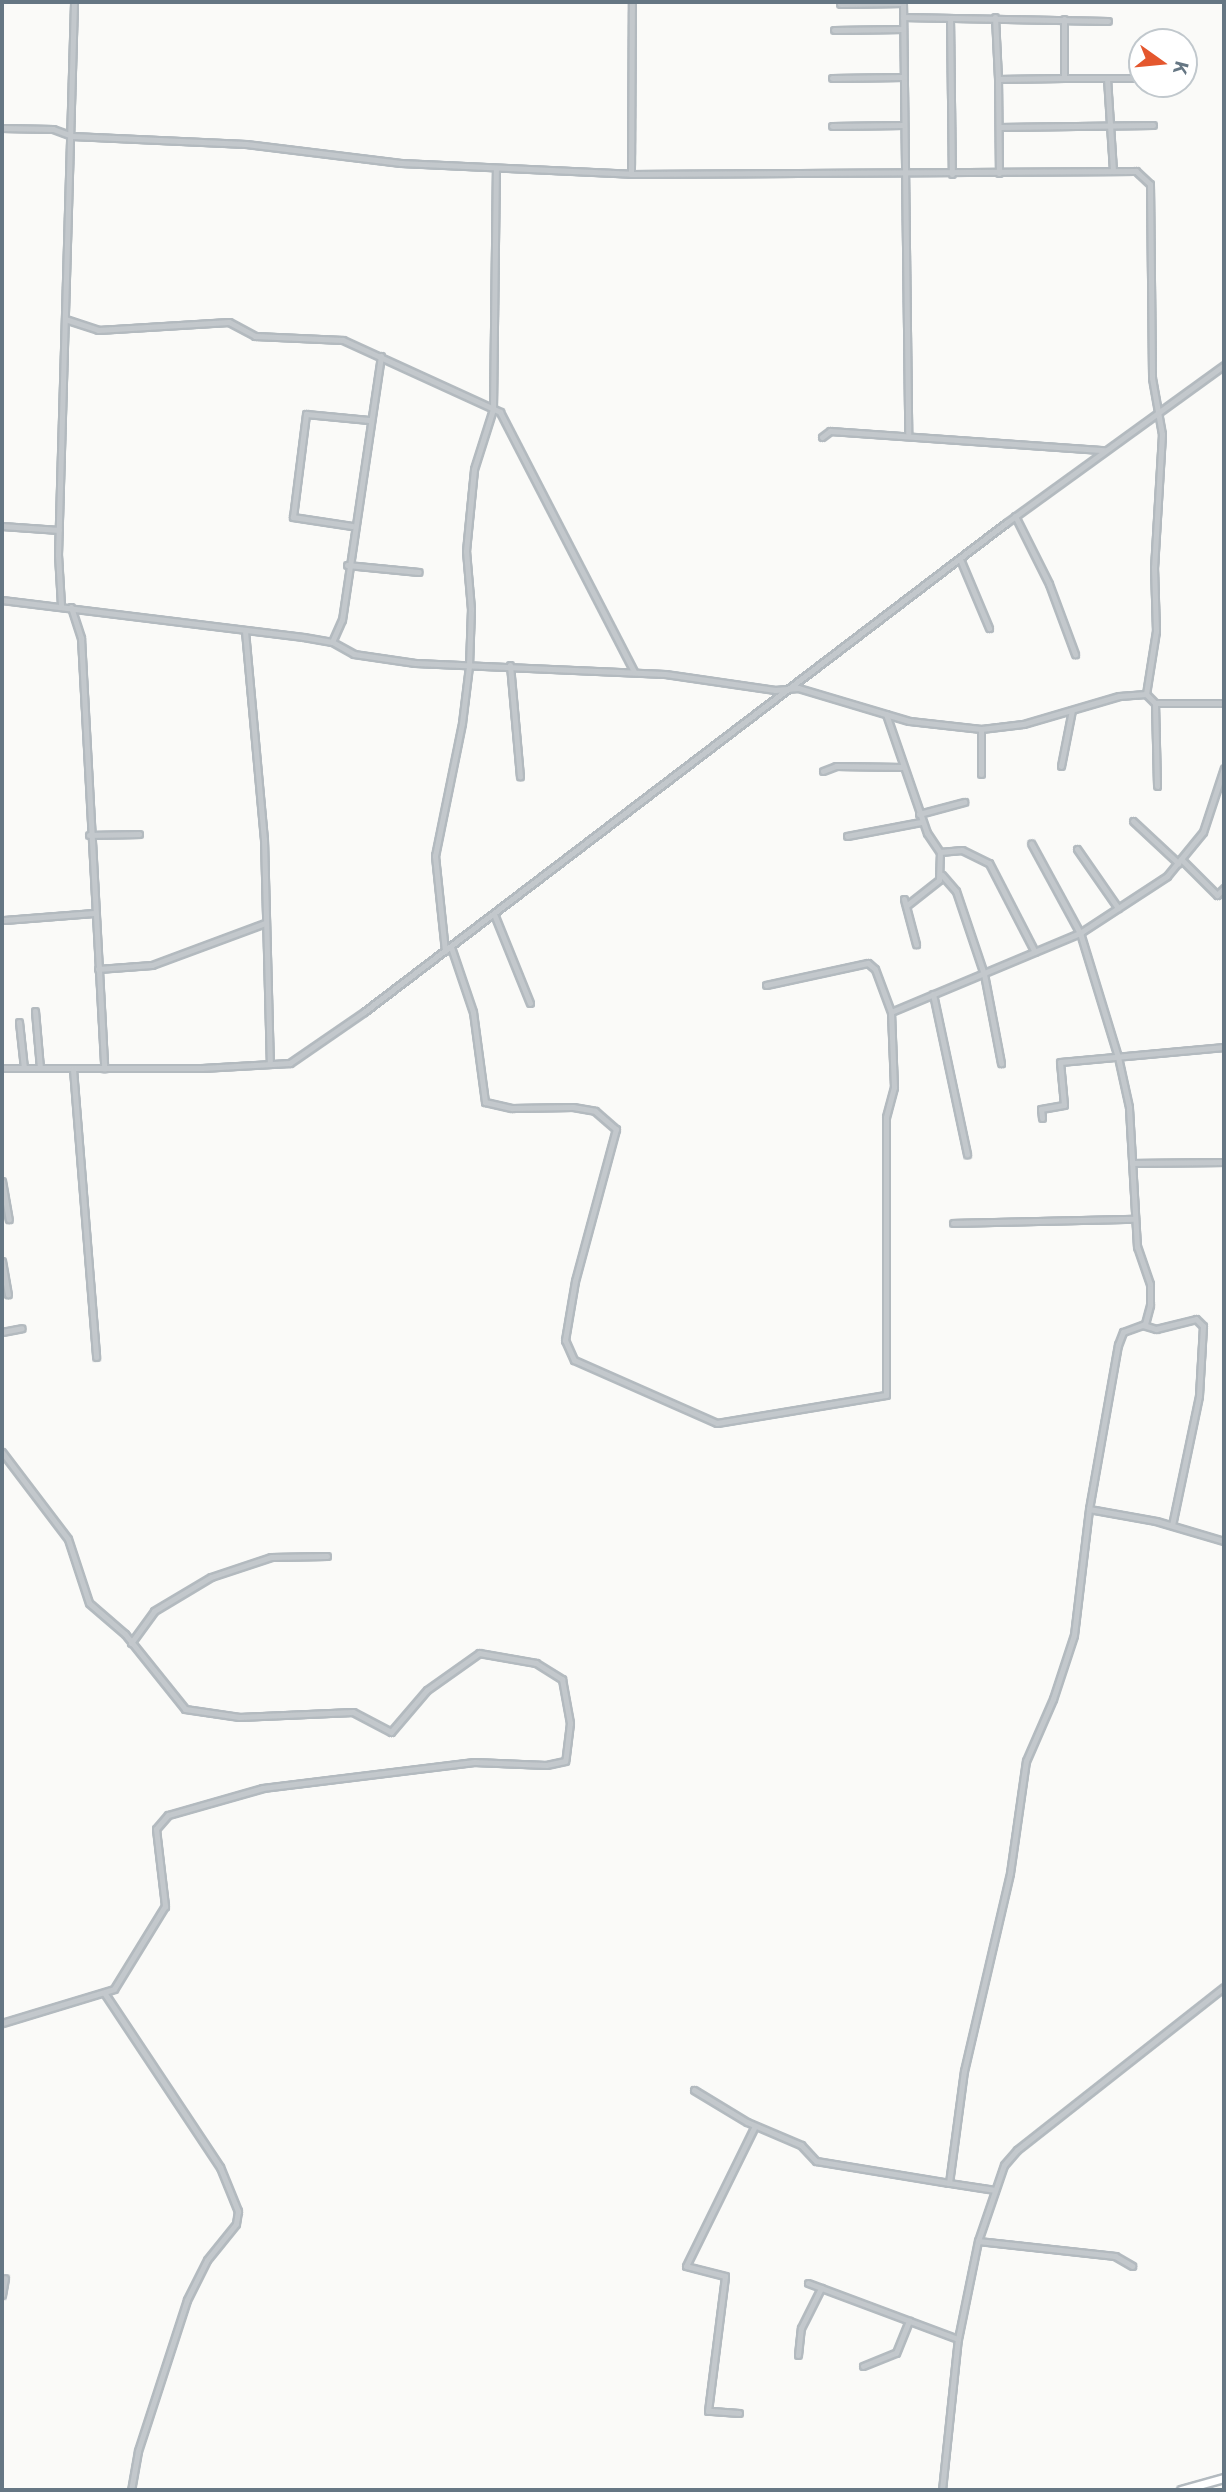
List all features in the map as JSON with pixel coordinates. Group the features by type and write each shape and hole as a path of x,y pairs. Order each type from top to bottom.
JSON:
{"street":[{"path":"61,606 59,530 75,2"},
{"path":"631,174 632,2"},
{"path":"840,4 903,3 908,436"},
{"path":"903,17 1108,21"},
{"path":"995,17 999,173"},
{"path":"950,18 952,174"},
{"path":"1064,19 1064,78"},
{"path":"834,30 903,29"},
{"path":"832,78 903,77"},
{"path":"1107,78 1113,171"},
{"path":"998,79 1128,78"},
{"path":"832,126 903,125"},
{"path":"999,127 1153,125"},
{"path":"2,128 54,130 72,136 247,144 401,163 631,174 1136,171 1150,184 1155,412 1162,445 1154,567 1156,631 1146,694"},
{"path":"445,951 435,856 462,723 468,666 468,531 477,452 493,409 495,168"},
{"path":"65,319 98,330 229,322 255,335 343,340 500,412 515,436 634,672"},
{"path":"332,642 342,620 352,526 381,356"},
{"path":"2,1067 73,1069 290,1063 451,947 1015,516 1155,412 1224,365"},
{"path":"352,526 293,517 306,414 369,420"},
{"path":"822,437 830,431 1104,450"},
{"path":"1015,516 1049,584 1075,654"},
{"path":"2,526 59,530"},
{"path":"960,559 989,628"},
{"path":"347,565 419,572"},
{"path":"2,600 332,642 354,654 450,667 510,665 634,672 790,689 909,721 981,729 1023,724 1119,696 1146,694 1155,703 1157,786"},
{"path":"71,607 81,638 89,835 104,1068"},
{"path":"245,631 254,698 271,1064"},
{"path":"510,665 520,777"},
{"path":"1155,703 1224,703"},
{"path":"1061,766 1072,710"},
{"path":"886,714 922,822 940,852 942,875 956,891 984,974 1001,1063"},
{"path":"981,729 981,774"},
{"path":"823,771 836,766 902,767"},
{"path":"891,1012 1080,933 1167,876 1203,832 1224,768"},
{"path":"919,814 964,802"},
{"path":"1133,821 1217,895 1224,888"},
{"path":"847,836 922,822"},
{"path":"89,835 139,834"},
{"path":"1031,843 1080,933 1118,1057 1129,1107 1133,1219 1150,1284 1149,1317 1143,1325"},
{"path":"1077,849 1118,908"},
{"path":"940,852 962,850 989,863 1035,952"},
{"path":"916,944 905,903 942,875"},
{"path":"4,919 94,913"},
{"path":"494,914 530,1003"},
{"path":"98,969 152,965 265,923"},
{"path":"451,947 473,1012 485,1102 512,1108 573,1107 595,1111 616,1129 575,1281 565,1340 574,1360 717,1423 886,1395 886,1118 894,1087 891,1012 875,969 868,963 766,985"},
{"path":"933,995 967,1154"},
{"path":"35,1012 40,1068"},
{"path":"19,1022 24,1068"},
{"path":"1042,1118 1041,1109 1064,1105 1060,1062 1224,1047"},
{"path":"73,1069 96,1357"},
{"path":"1132,1163 1224,1162"},
{"path":"2,1181 9,1219"},
{"path":"953,1223 1133,1219"},
{"path":"2,1261 8,1294"},
{"path":"949,2183 964,2071 1010,1873 1026,1761 1053,1699 1074,1635 1089,1509 1118,1345 1123,1332 1143,1325 1169,1327 1196,1319 1203,1326 1199,1396 1172,1525"},
{"path":"2,1332 22,1328"},
{"path":"2,1452 68,1539 89,1602 131,1643 185,1709 239,1717 353,1712 391,1732 427,1690 479,1653 536,1663 562,1679 570,1723 565,1761 546,1765 474,1762 263,1788 167,1815 156,1829 166,1906 128,1970 105,1994 2,2023"},
{"path":"1089,1509 1172,1525 1224,1541"},
{"path":"131,1643 154,1611 211,1577 271,1557 327,1556"},
{"path":"943,2490 958,2339 978,2241 1004,2165 1017,2150 1224,1987"},
{"path":"105,1994 220,2167 238,2211 236,2224 207,2260 187,2300 138,2451 131,2490"},
{"path":"694,2090 755,2126 801,2145 816,2161 995,2190"},
{"path":"738,2413 708,2411 725,2276 686,2266 755,2126"},
{"path":"978,2241 1115,2256 1132,2266"},
{"path":"2,2295 5,2278"},
{"path":"808,2283 958,2339"},
{"path":"798,2355 801,2328 821,2288"},
{"path":"863,2366 896,2353 909,2321"},
{"path":"1181,2490 1224,2478"}]}
